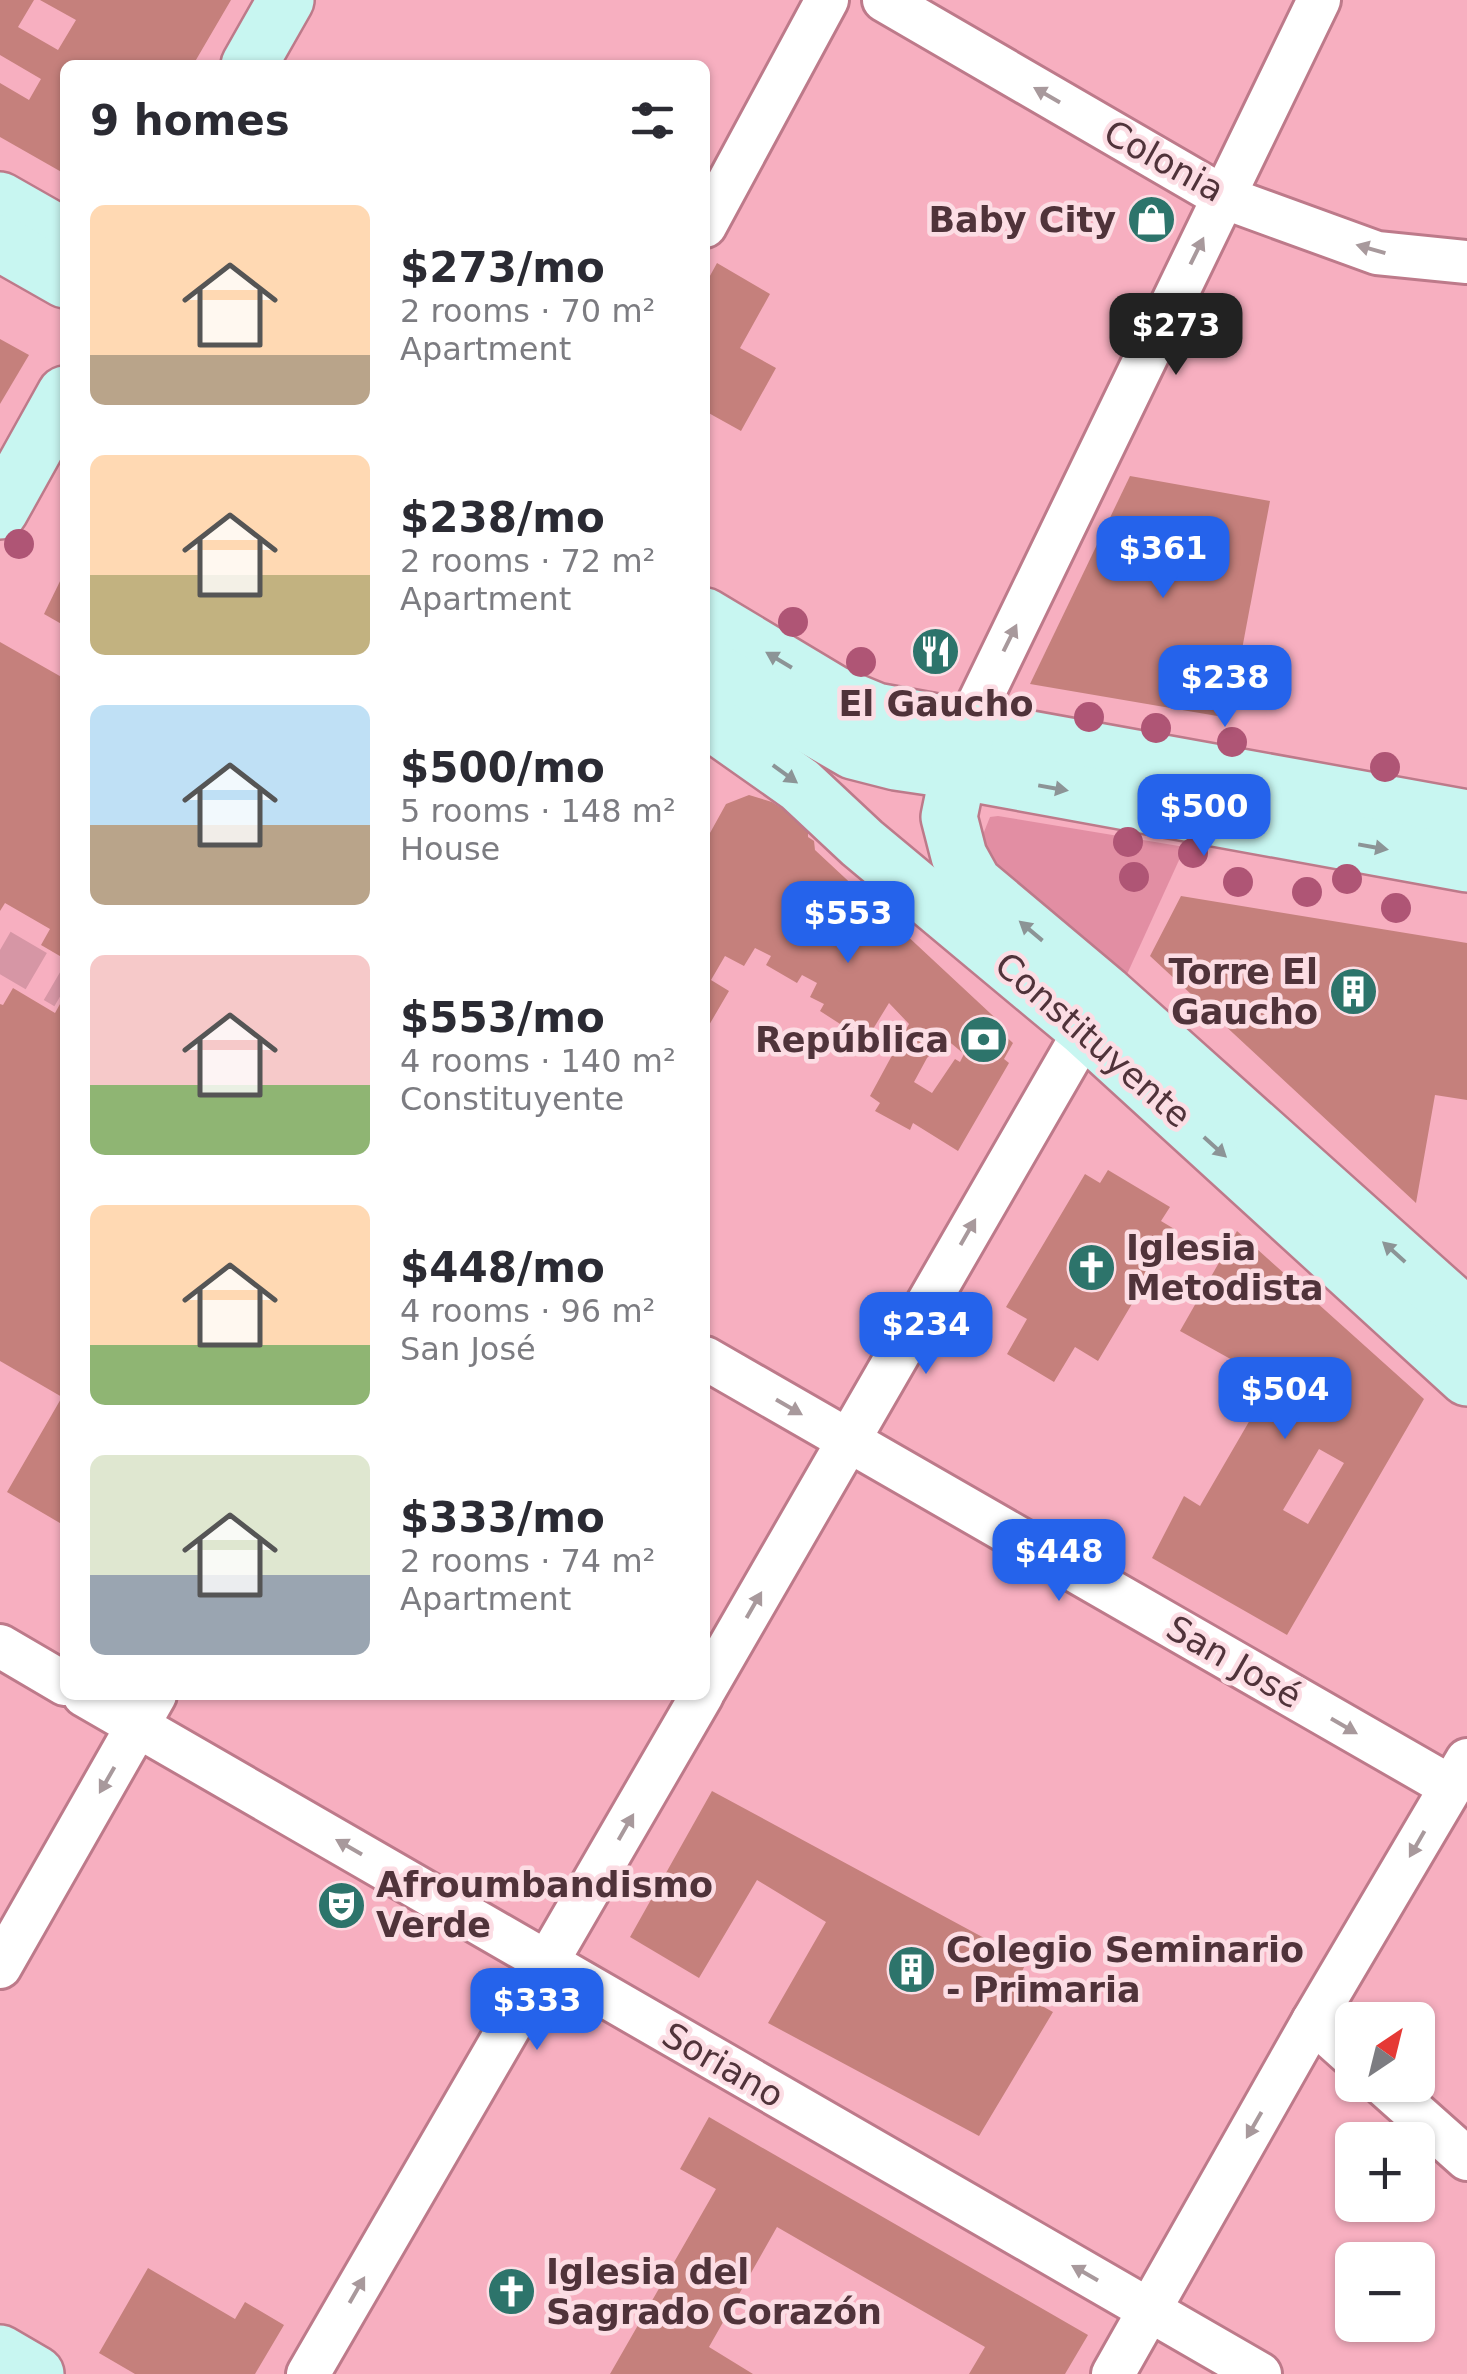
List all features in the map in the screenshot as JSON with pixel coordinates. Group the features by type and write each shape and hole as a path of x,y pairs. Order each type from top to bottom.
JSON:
{"street":[{"path":"252,60 286,0"},
{"path":"710,217 827,0"},
{"name":"Colonia","path":"884,0 1223,198 1376,253 1467,262"},
{"path":"962,748 1319,0"},
{"path":"0,200 60,235"},
{"path":"0,243 60,277"},
{"path":"31,471 60,405"},
{"path":"710,619 835,694 962,748 1467,864"},
{"path":"710,668 854,751 896,762 962,748 1467,818"},
{"name":"Constituyente","path":"710,722 800,785 862,843 1096,1011 1467,1317"},
{"name":"Constituyente","path":"962,748 950,817 959,856 974,883 1096,1011 1467,1378"},
{"path":"710,1680 1096,1011"},
{"name":"San José","path":"710,1361 848,1441 1459,1773"},
{"path":"0,1646 60,1681"},
{"name":"Soriano","path":"103,1700 146,1711 548,1962 1260,2374"},
{"path":"308,2374 698,1700"},
{"path":"0,1967 146,1711"},
{"path":"1112,2374 1459,1773"},
{"path":"1313,2021 1335,2041"},
{"path":"1403,2102 1467,2159"},
{"path":"0,2353 36,2374"}],"shaded area":[{"path":"990,817 1185,847 1123,983 986,864 982,837"}],"building":[{"path":"0,0 34,0 18,27 58,50 76,20 40,0 231,0 196,60 60,60 60,171 0,137 0,83 29,100 41,79 0,55"},
{"path":"717,263 770,294 740,348 776,368 741,431 710,414 710,276"},
{"path":"0,339 29,355 0,404"},
{"path":"1130,476 1270,501 1229,718 1030,684"},
{"path":"60,581 60,623 44,614"},
{"path":"0,642 60,676 60,956 41,945 50,929 5,903 0,911"},
{"path":"749,795 772,802 808,825 808,837 814,841 815,850 1005,1027 1000,1031 1013,1043 1004,1059 1009,1063 958,1151 913,1123 910,1130 875,1111 880,1103 870,1096 909,1024 889,1003 870,1034 854,1025 851,1031 820,1011 824,1004 810,997 817,983 802,975 797,983 766,965 771,956 755,948 744,966 725,956 711,980 729,991 710,1023 710,833 726,804","holes":["946,1039 964,1054 960,1062 955,1059 932,1093 914,1082 927,1058"]},
{"path":"1181,896 1467,943 1467,1100 1435,1095 1416,1203 1150,956"},
{"path":"13,988 55,1013 60,1004 60,1396 0,1361 0,1004"},
{"name":"Iglesia Metodista","path":"1108,1170 1170,1207 1161,1221 1176,1230 1098,1361 1075,1347 1054,1382 1007,1354 1027,1319 1006,1307 1085,1174 1100,1183"},
{"path":"1237,1231 1424,1399 1287,1635 1152,1558 1184,1496 1200,1506 1272,1382 1180,1331","holes":["1319,1449 1344,1463 1308,1524 1283,1510"]},
{"path":"60,1400 60,1523 7,1492"},
{"name":"Colegio Seminario - Primaria","path":"712,1791 1027,1961 1013,1990 1053,2012 979,2136 768,2023 826,1922 757,1880 699,1978 630,1937"},
{"path":"709,2117 1088,2335 1065,2374 969,2374 985,2347 777,2227 709,2347 753,2374 610,2374 716,2189 680,2169"},
{"path":"148,2268 235,2319 245,2302 284,2325 255,2374 135,2374 99,2353"}],"tunnel":[{"path":"0,950 60,985"}],"place":[{"name":"Baby City","path":"1151,220"},
{"name":"El Gaucho","path":"936,652"},
{"name":"Torre El Gaucho","path":"1353,992"},
{"name":"República","path":"984,1040"},
{"name":"Iglesia Metodista","path":"1091,1268"},
{"name":"Afroumbandismo Verde","path":"341,1905"},
{"name":"Colegio Seminario - Primaria","path":"911,1970"},
{"name":"Iglesia del Sagrado Corazón","path":"511,2292"}]}
